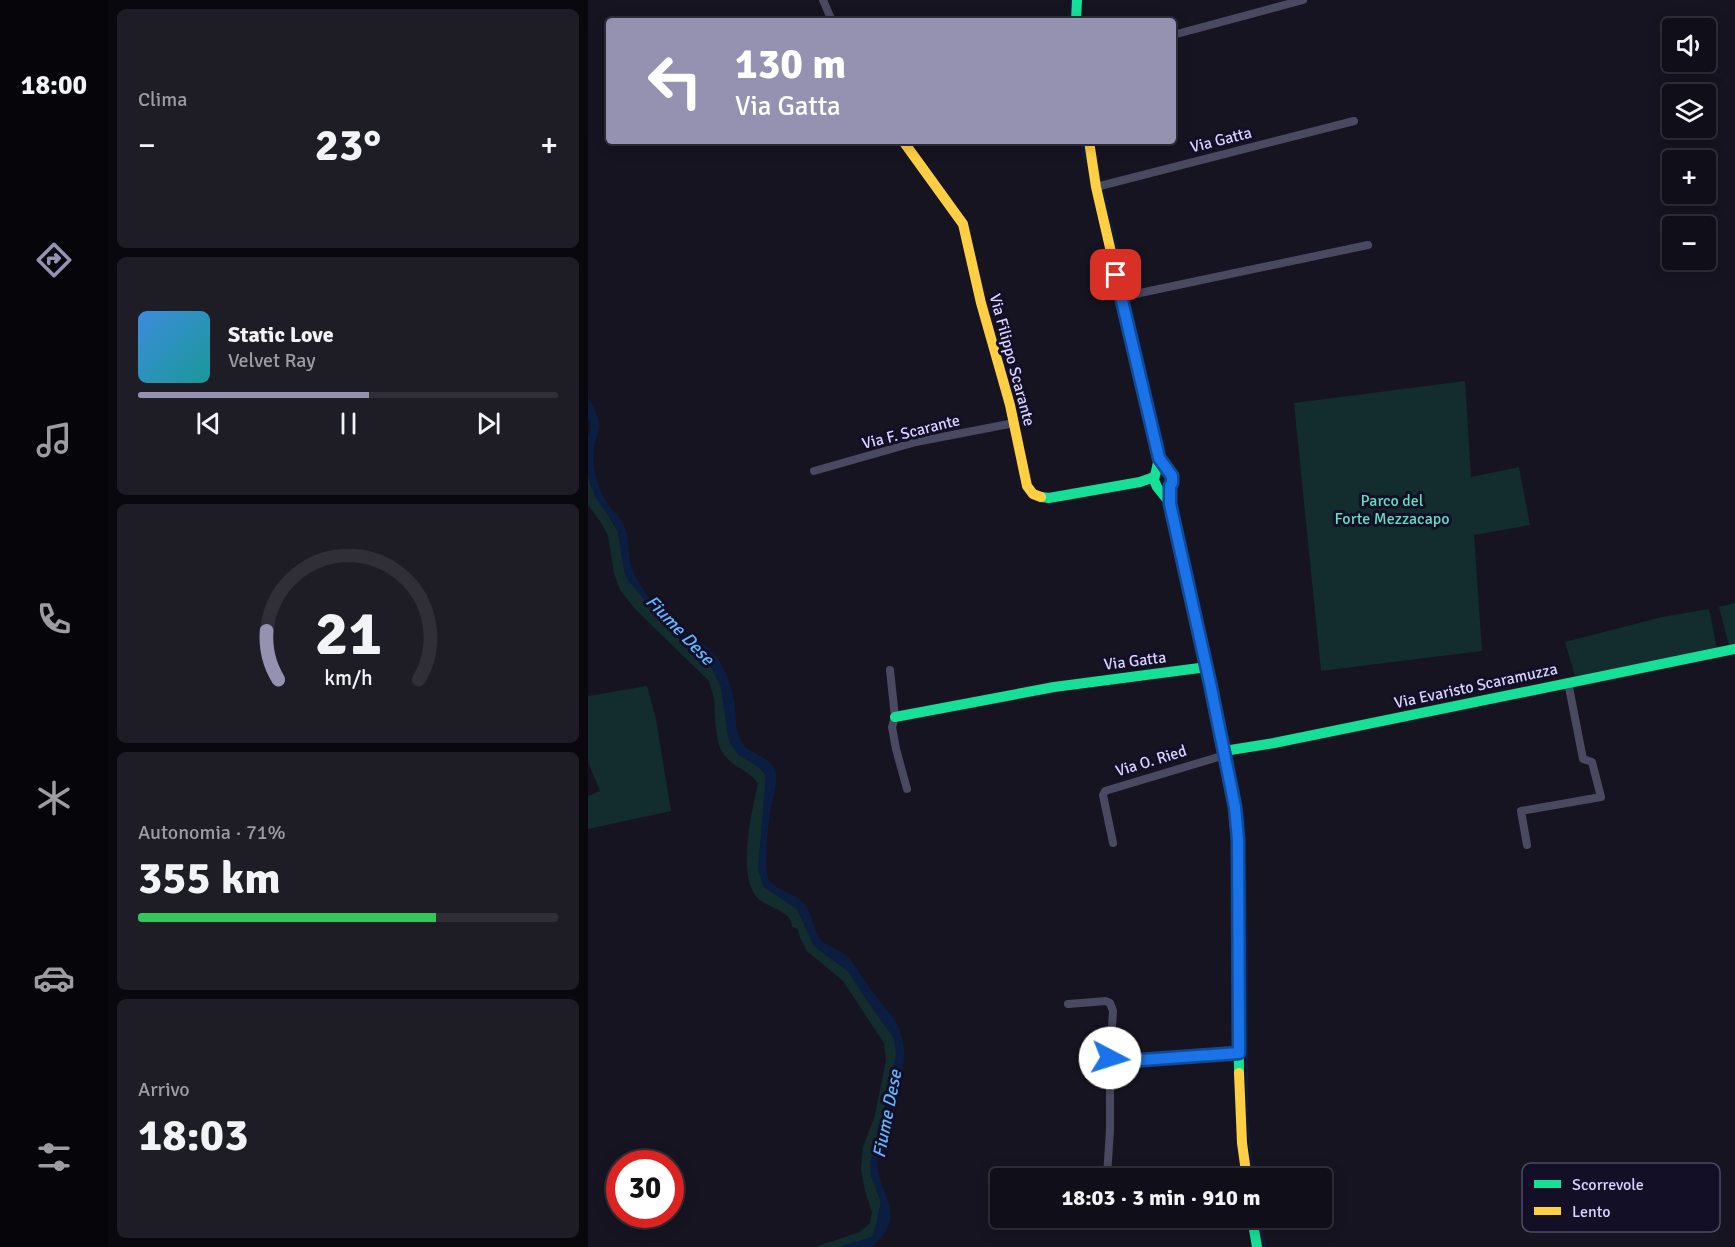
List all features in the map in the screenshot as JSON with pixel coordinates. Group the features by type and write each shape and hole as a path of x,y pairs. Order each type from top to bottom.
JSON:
{"street":[{"path":"823,0 831,18"},
{"path":"1076,18 1077,0"},
{"path":"1176,34 1303,0"},
{"name":"Via Gatta","path":"1100,186 1354,121"},
{"name":"Via Filippo Scarante","path":"905,144 963,224 981,303 1014,423 1027,486 1031,493 1036,497 1049,498 1161,480"},
{"path":"1090,144 1126,296 1159,458 1161,480 1170,504 1207,667 1235,807 1240,1120 1246,1168"},
{"path":"1126,296 1368,246"},
{"name":"Via F. Scarante","path":"814,471 916,442 1014,423"},
{"name":"Via Evaristo Scaramuzza","path":"1224,753 1735,649"},
{"name":"Via Gatta","path":"895,717 1067,685 1207,667"},
{"path":"890,670 895,717 892,727 908,789"},
{"path":"1527,845 1521,812 1601,796 1592,762 1582,759 1568,682"},
{"name":"Via O. Ried","path":"1113,843 1102,795 1105,790 1224,753"},
{"path":"1068,1004 1106,1001 1110,1003 1113,1011 1110,1058 1114,1062"},
{"path":"1108,1168 1111,1064 1239,1053"},
{"path":"1254,1228 1257,1247"}],"green space":[{"name":"Parco del Forte Mezzacapo","path":"1465,381 1471,477 1519,467 1530,525 1474,535 1482,651 1321,671 1294,403"},
{"path":"588,474 591,486 618,532 625,575 712,668 721,687 731,745 739,755 759,767 766,775 763,886 797,909 814,946 849,972 894,1038 897,1054 871,1175 881,1202 872,1237 840,1247 815,1247 860,1232 870,1223 872,1212 861,1169 863,1147 875,1115 886,1060 884,1043 843,981 807,951 798,929 792,927 787,916 759,900 755,895 747,871 747,856 750,824 758,784 750,775 729,761 721,750 716,732 714,699 709,681 635,609 620,590 614,573 608,536 588,505"},
{"path":"1735,603 1735,645 1729,646 1719,607"},
{"path":"1709,609 1717,649 1575,676 1565,642 1662,617"},
{"path":"647,686 656,719 671,811 588,829 588,796 600,791 588,762 588,696"}],"water":[{"name":"Fiume Dese","path":"588,397 599,425 594,453 595,474 605,500 624,525 630,561 637,578 665,617 704,645 718,659 731,686 741,741 749,750 766,759 774,768 776,783 767,843 768,878 774,885 804,903 820,939 849,958 900,1031 904,1047 904,1062 878,1156 878,1170 891,1212 890,1223 872,1247 840,1247 872,1237 876,1226 881,1202 871,1175 870,1163 896,1054 894,1038 849,972 814,946 797,909 763,886 758,869 766,775 759,767 739,755 731,745 721,687 712,668 660,618 625,575 618,532 595,497 588,474 588,437 591,427 588,417"}],"waterway":[{"path":"1071,0 1071,18"},
{"path":"1082,144 1085,162 1088,162"},
{"path":"1097,163 1102,182"},
{"path":"1103,188 1165,451"},
{"path":"1177,503 1230,746"},
{"path":"1232,755 1244,818 1247,936 1247,1120 1253,1168"},
{"path":"1262,1228 1265,1247"}],"traffic: fast":[{"path":"1076,18 1077,0"},
{"path":"1147,408 1159,458 1154,480 1169,502"},
{"path":"1159,458 1173,480 1170,486 1170,503 1198,623 1237,815 1239,1073"},
{"path":"1041,497 1049,498 1140,482 1154,477"},
{"path":"1224,751 1274,743 1735,649"},
{"path":"895,717 1054,687 1207,667"},
{"path":"1254,1228 1257,1247"}],"traffic: slow":[{"path":"905,144 963,224 981,303 1010,405 1027,486 1033,494 1041,497"},
{"path":"1089,144 1096,187 1147,408"},
{"path":"1239,1073 1245,1168"}],"route":[{"path":"1110,1058 1114,1062 1239,1053 1238,840 1235,807 1198,623 1170,504 1170,486 1173,480 1159,458 1116,275"}]}
